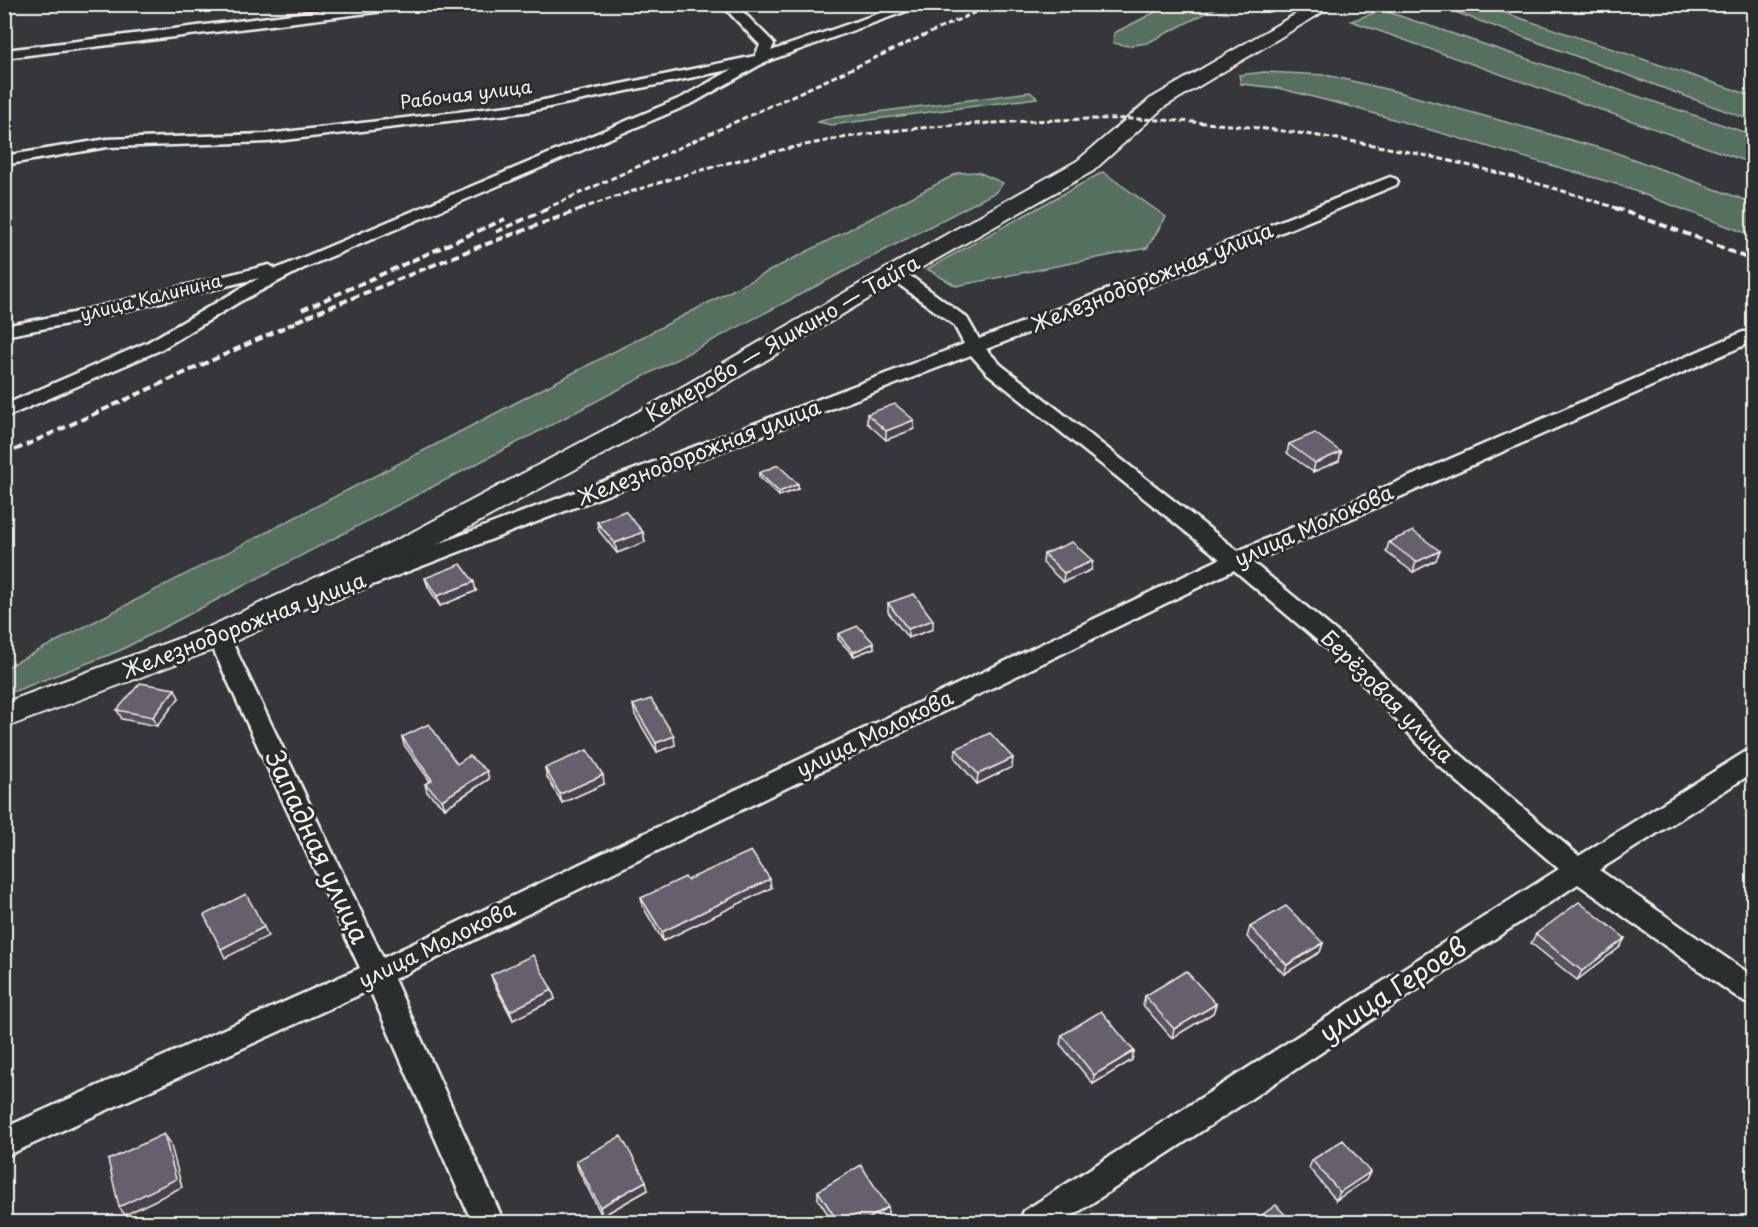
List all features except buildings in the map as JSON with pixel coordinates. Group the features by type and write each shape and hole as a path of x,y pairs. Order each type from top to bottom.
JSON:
{"main road":[{"name":"Кемерово — Яшкино — Тайга","path":"218,636 426,538 663,410 895,273 1085,166 1156,103 1327,4"},
{"name":"Железнодорожная улица","path":"4,716 218,636"}],"street":[{"path":"6,54 408,4"},
{"path":"4,412 154,346 233,298 298,264 688,100 760,59 767,44 727,4"},
{"name":"Рабочая улица","path":"4,161 107,143 267,138 525,108 760,59 920,4"},
{"name":"Железнодорожная улица","path":"218,636 975,348 1390,182"},
{"name":"улица Калинина","path":"4,331 73,318 298,264"},
{"name":"Берёзовая улица","path":"895,273 961,322 975,348 994,369 1236,560 1353,657 1445,756 1578,870 1754,993"},
{"name":"улица Молокова","path":"4,1143 377,974 1236,560 1749,336"},
{"name":"Западная улица","path":"218,636 377,974 488,1222"},
{"name":"улица Героев","path":"1035,1222 1578,870 1754,759"}],"green space":[{"path":"1171,4 1222,5 1147,43 1128,46 1113,43 1114,33"},
{"path":"1436,5 1481,5 1753,96 1753,121"},
{"path":"1382,10 1753,135 1753,164 1351,21"},
{"path":"1265,72 1326,75 1394,91 1614,152 1753,203 1753,236 1616,184 1348,106 1278,88 1241,84 1239,75"},
{"path":"1030,92 1037,98 831,125 818,122 831,118"},
{"path":"978,172 1003,183 996,192 119,651 5,695 5,668 958,173"},
{"path":"1103,172 1166,217 1147,248 956,286 927,269"}],"railway":[{"path":"545,209 993,4"},
{"path":"1745,4 1754,12"},
{"path":"580,209 671,179 733,162 849,137 965,125 1123,119 1200,122 1260,128 1382,147 1502,174 1619,209"},
{"path":"496,232 549,208"},
{"path":"296,321 473,249 584,208"},
{"path":"1615,208 1754,261"},
{"path":"302,310 505,219"},
{"path":"4,455 305,318"}]}
